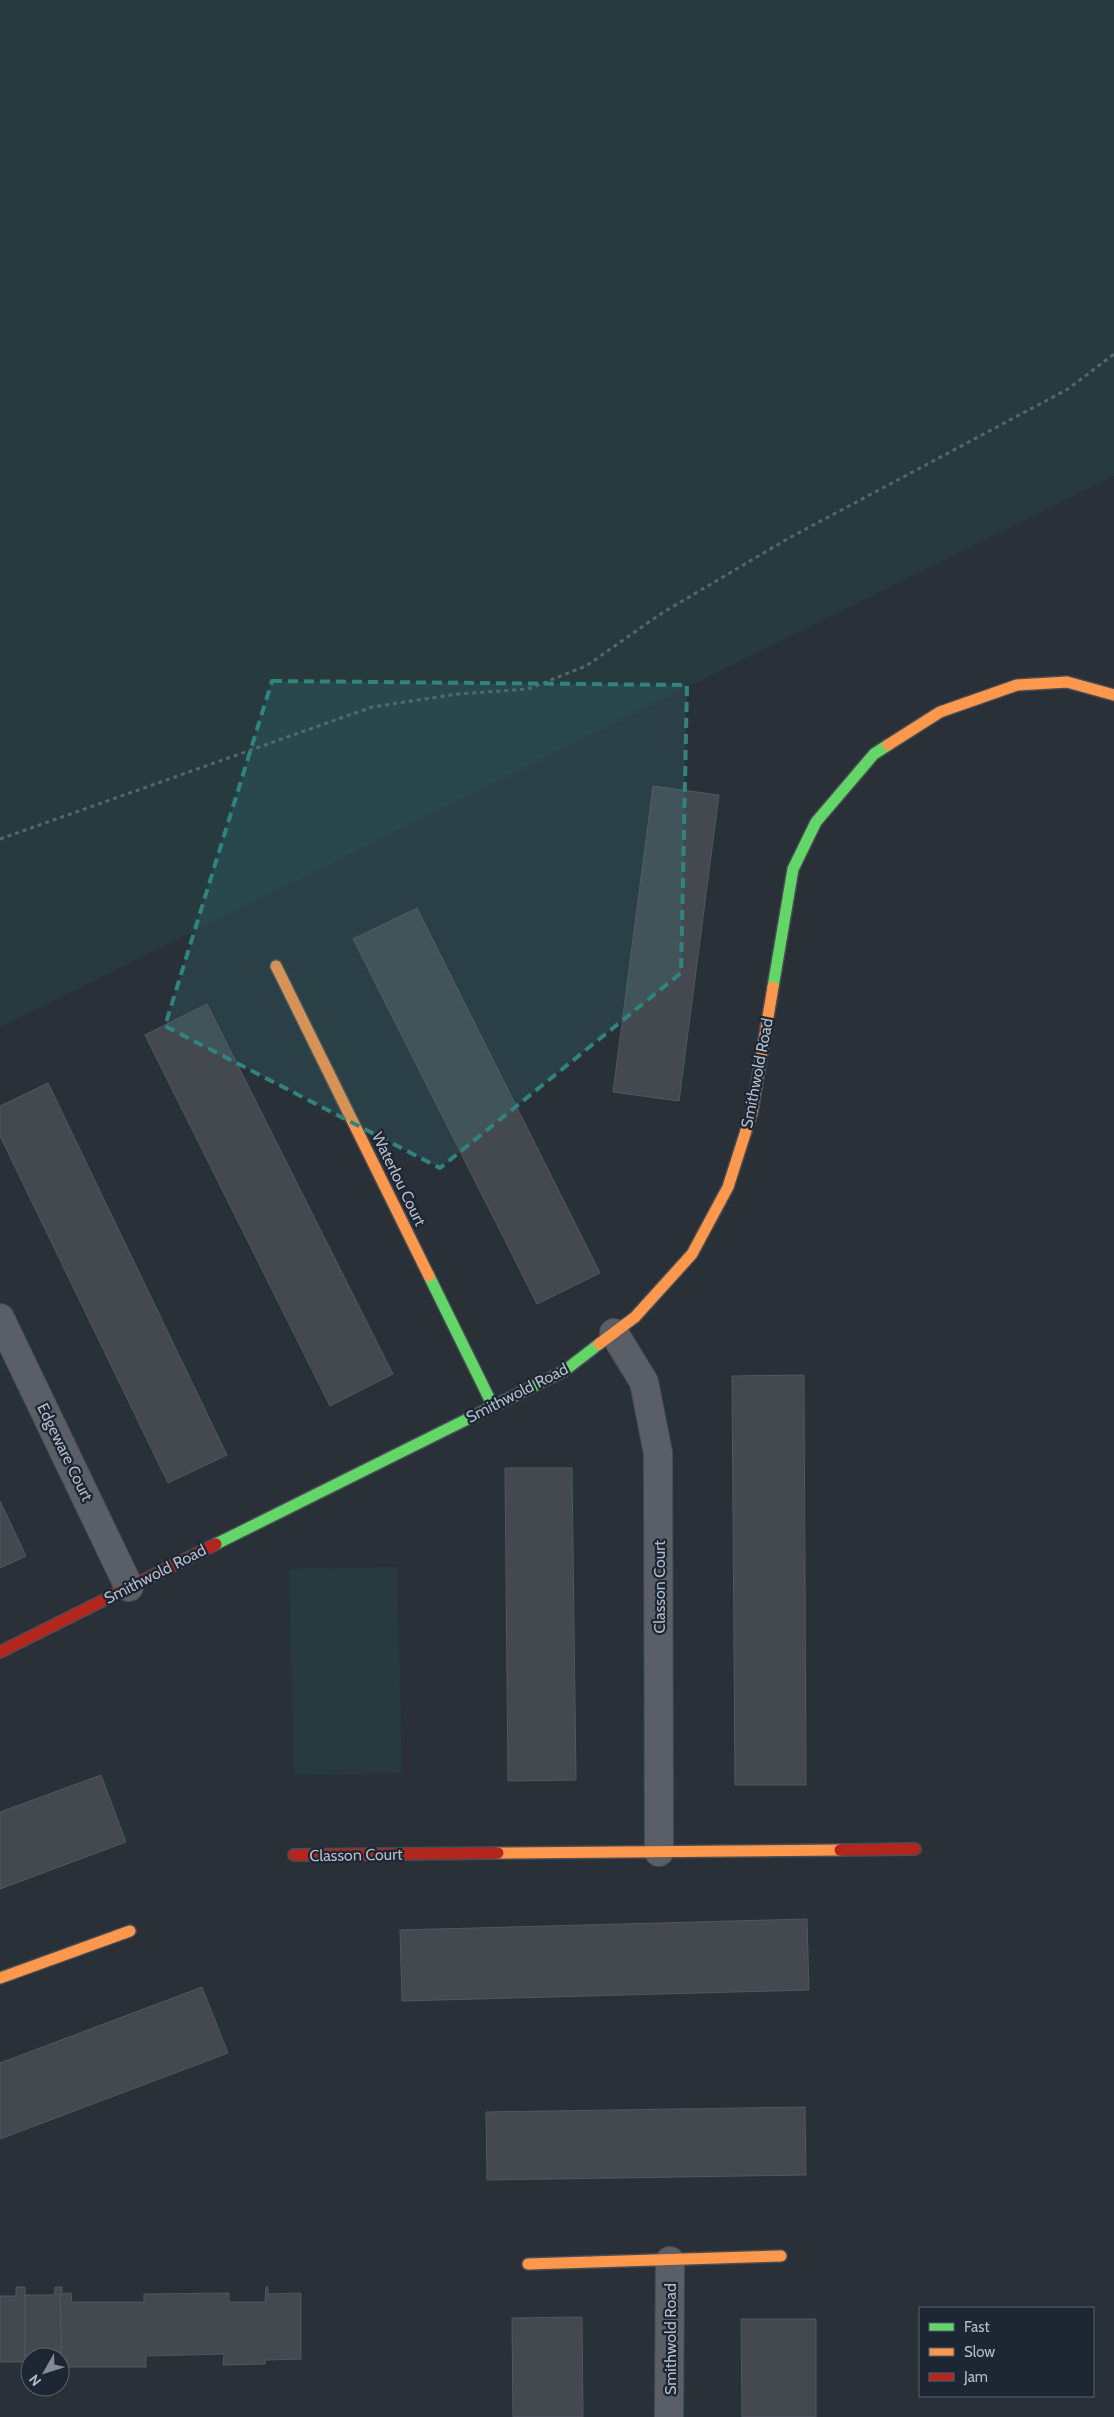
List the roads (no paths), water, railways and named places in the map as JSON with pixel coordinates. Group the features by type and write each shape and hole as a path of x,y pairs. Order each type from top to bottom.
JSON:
{"street":[{"name":"Smithwold Road","path":"0,1652 564,1371 635,1317 692,1254 728,1187 752,1112 793,868 816,822 874,754 940,712 1017,685 1067,682 1114,695"},
{"name":"Waterlou Court","path":"276,966 493,1406"},
{"name":"Edgeware Court","path":"0,1318 129,1587"},
{"name":"Classon Court","path":"614,1333 644,1382 658,1453 659,1852"},
{"name":"Classon Court","path":"294,1855 915,1849"},
{"path":"0,1978 130,1931"},
{"name":"Smithwold Road","path":"528,2264 781,2256"},
{"name":"Smithwold Road","path":"669,2417 670,2261"}]}
